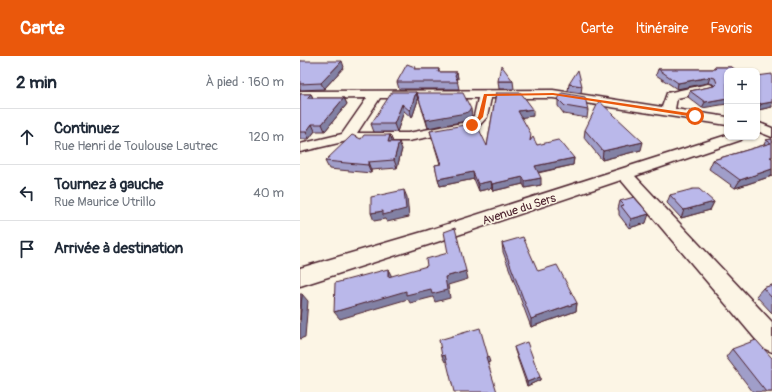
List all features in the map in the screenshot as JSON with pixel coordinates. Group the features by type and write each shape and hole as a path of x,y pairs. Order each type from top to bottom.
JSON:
{"street":[{"path":"668,111 671,96 708,88"},
{"path":"300,148 347,137 408,137 472,125 480,117 486,94"},
{"path":"300,95 553,94 724,121"},
{"path":"347,137 376,95"},
{"path":"695,116 710,122 718,131 718,136 714,142 704,148"},
{"name":"Avenue du Sers","path":"300,277 430,238 727,140"},
{"path":"624,174 772,340"}],"building":[{"path":"300,61 342,61 321,83 300,84"},
{"path":"407,64 415,67 414,69 439,69 438,72 457,72 455,75 458,82 397,82"},
{"path":"501,65 513,81 498,81"},
{"path":"714,67 733,68 724,68 724,99 705,102 690,91 714,86 717,83 715,78 710,77 678,83 658,69 716,69"},
{"path":"578,70 582,86 569,84"},
{"path":"772,74 772,102 760,103 760,76"},
{"path":"392,92 416,92 410,111 402,104 394,124 371,124"},
{"path":"417,93 463,93 471,109 466,113 426,120"},
{"path":"496,93 521,93 533,109 518,111 531,134 530,141 533,137 537,145 558,140 574,158 535,166 541,178 525,181 523,177 492,184 491,181 478,184 473,172 438,179 435,165 441,164 430,131 476,123 487,146"},
{"path":"562,93 585,97 588,110 565,106 558,99"},
{"path":"300,94 311,94 307,98 344,98 322,124 312,124 306,132 300,132"},
{"path":"599,101 643,142 603,151 585,130"},
{"path":"352,135 361,139 364,135 390,135 388,142 399,142 394,160 368,162 368,165 325,161"},
{"path":"772,139 772,157 770,157 772,158 772,169 740,180 713,160 771,143 766,140"},
{"path":"693,189 699,189 714,202 684,210 670,195"},
{"path":"404,190 406,209 383,215 383,211 371,213 371,197"},
{"path":"634,197 649,214 631,219 621,206 624,205 620,201"},
{"path":"455,228 466,271 445,277 447,290 432,294 431,289 406,295 406,291 334,312 335,283 388,269 388,277 427,266 426,259 448,253 444,232"},
{"path":"523,237 538,271 557,265 577,303 531,319 502,243"},
{"path":"772,285 772,298 763,288"},
{"path":"300,294 302,294 300,320"},
{"path":"480,328 488,356 486,357 497,392 454,392 445,355 442,356 439,340"},
{"path":"756,340 772,358 772,392 766,392 732,349"},
{"path":"527,342 540,377 527,382 514,347"}],"route":[{"path":"472,125 480,117 486,94 553,94 695,116"}]}
